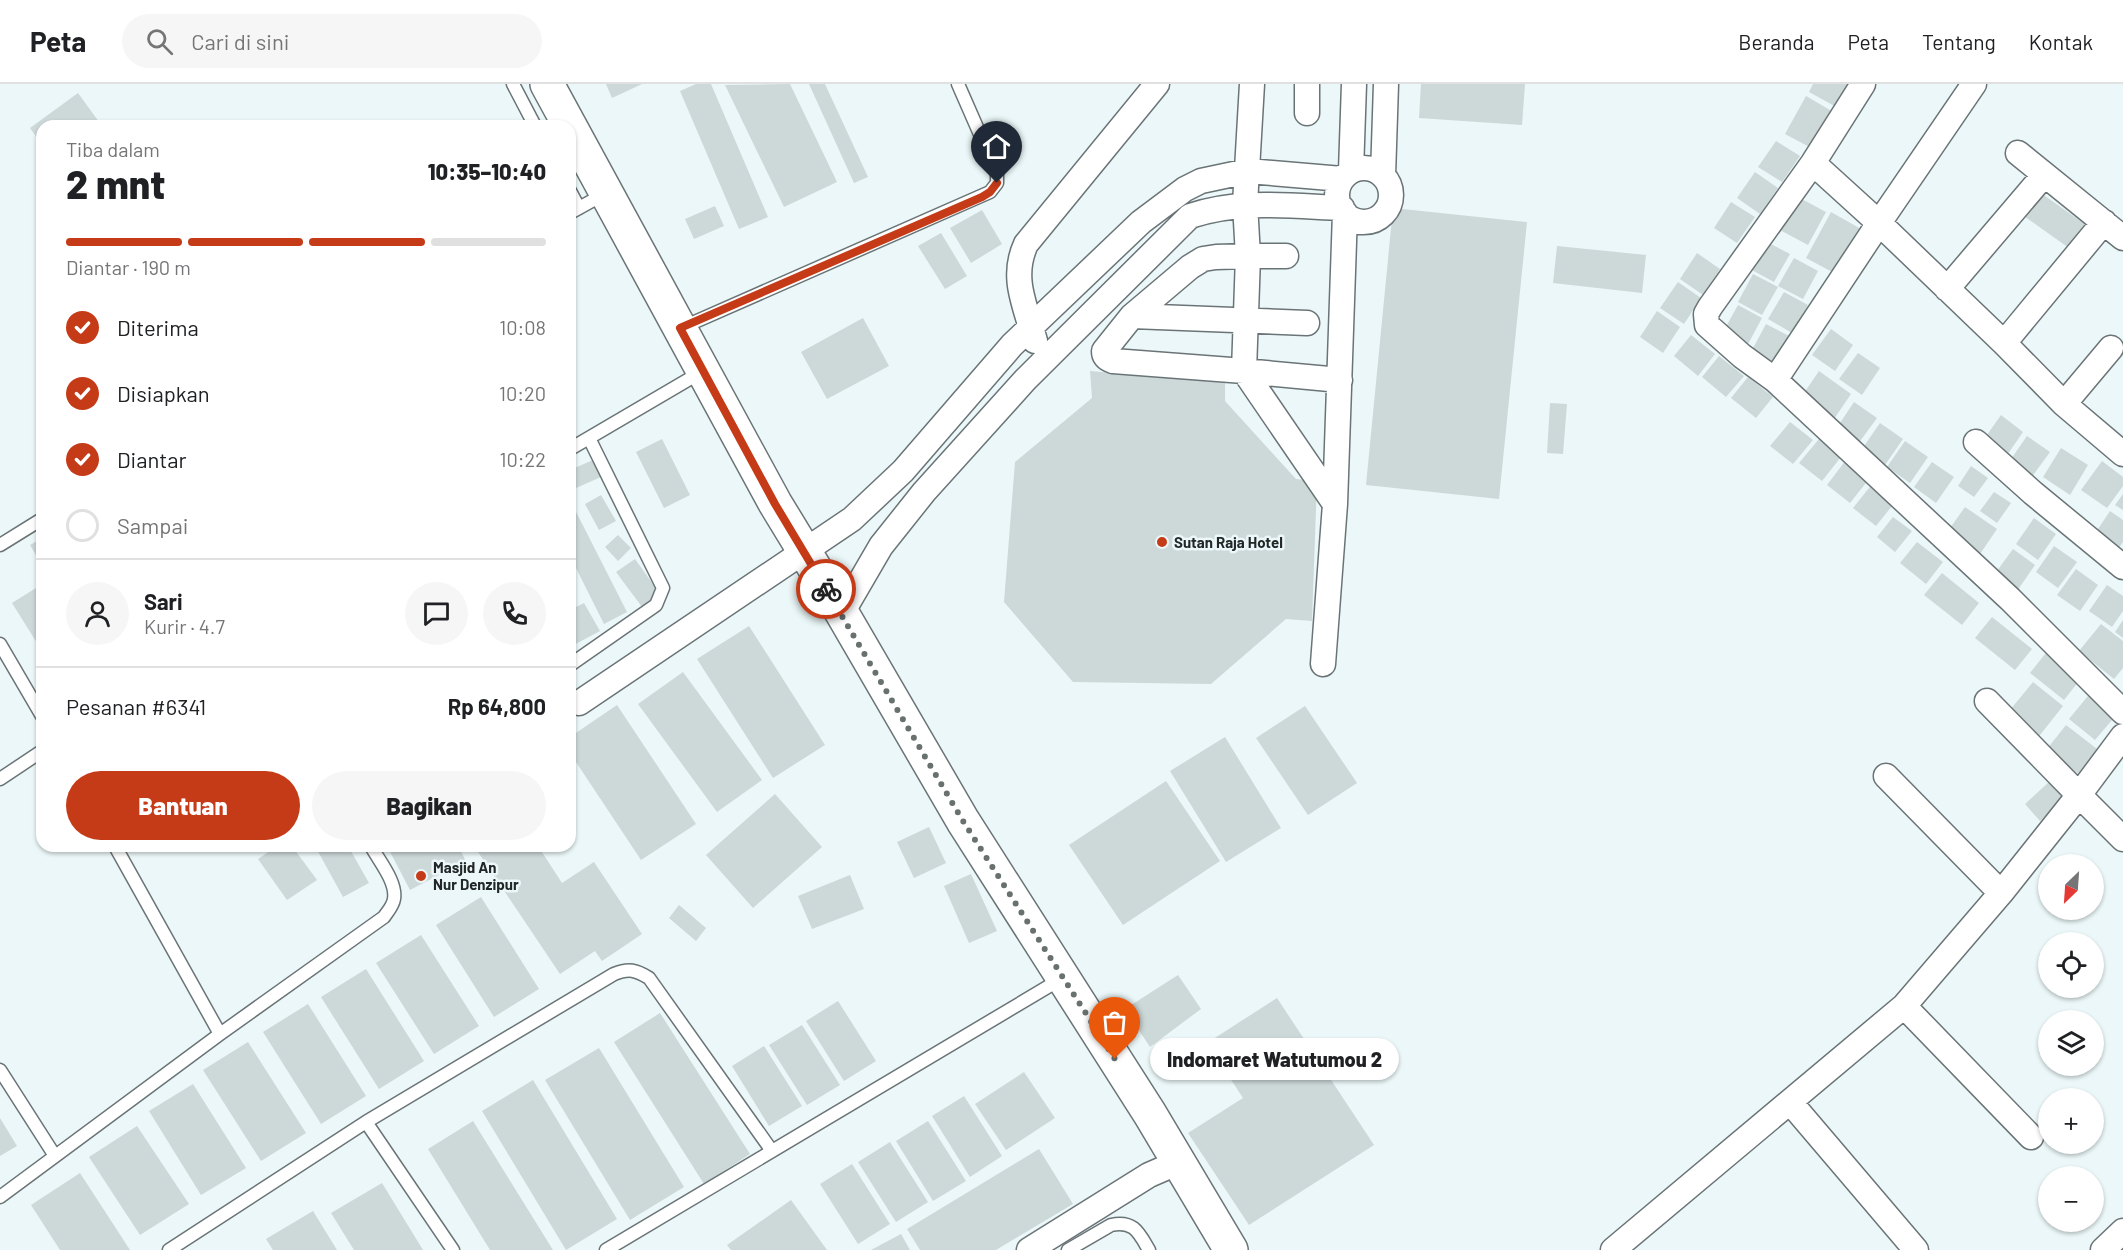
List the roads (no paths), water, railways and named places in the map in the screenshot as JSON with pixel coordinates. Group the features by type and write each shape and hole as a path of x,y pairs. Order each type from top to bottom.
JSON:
{"highway":[{"path":"547,84 558,120"},
{"path":"576,176 585,204 680,328 803,553 842,613 963,821 1065,977 1231,1250"}],"street":[{"path":"1042,363 1020,290 1020,258 1026,244 1157,84"},
{"path":"1252,84 1245,204 1248,256 1244,371 1335,504"},
{"path":"1307,84 1307,113"},
{"path":"579,703 852,519 903,471 1012,345 1141,222 1185,189 1201,181 1248,171 1347,175 1362,168 1374,169 1390,186 1391,198 1387,209 1378,218 1367,222 1355,220 1343,211 1339,203 1338,191 1347,175 1354,84"},
{"path":"1383,176 1386,84"},
{"path":"1863,84 1813,163 1706,314 1707,325 1714,333 1775,380 2010,598 2123,712"},
{"path":"1775,380 1974,84"},
{"path":"2018,153 2123,238"},
{"path":"1813,163 2004,343 2064,404 2123,454"},
{"path":"1947,289 2044,175"},
{"path":"842,613 881,546 924,492 1042,363 1190,216 1245,204 1343,211"},
{"path":"1323,664 1335,504 1343,211"},
{"path":"2004,343 2104,222"},
{"path":"1286,256 1216,256 1203,260 1190,267 1132,316 1104,351 1108,359 1340,380"},
{"path":"1132,316 1307,323"},
{"path":"2064,404 2119,347"},
{"path":"1976,442 2033,493 2123,567"},
{"path":"1987,701 2123,839"},
{"path":"1613,1250 1904,1006 2001,893 2123,736"},
{"path":"1886,776 2001,893"},
{"path":"1904,1006 2031,1137"},
{"path":"1790,1102 1916,1250"},
{"path":"1029,1250 1149,1175 1179,1162"},
{"path":"2103,1250 2123,1231"}],"lane":[{"path":"513,84 532,120"},
{"path":"680,328 990,192 997,183 997,173 958,84"},
{"path":"576,446 704,370"},
{"path":"576,661 656,605 663,588 589,438"},
{"path":"0,545 36,523"},
{"path":"0,644 36,706"},
{"path":"0,779 36,755"},
{"path":"118,852 220,1034"},
{"path":"0,1197 384,916 392,905 394,887 374,852"},
{"path":"169,1250 366,1122 626,969 639,972 649,978 772,1150"},
{"path":"606,1250 1065,977"},
{"path":"0,1070 55,1156"},
{"path":"366,1122 453,1250"},
{"path":"1068,1250 1111,1224 1119,1223 1132,1226 1149,1250"}],"place":[{"name":"Sutan Raja Hotel","path":"1162,542"},
{"name":"Masjid An Nur Denzipur","path":"421,876"},
{"name":"Indomaret Watutumou 2","path":"1115,1059"}]}
